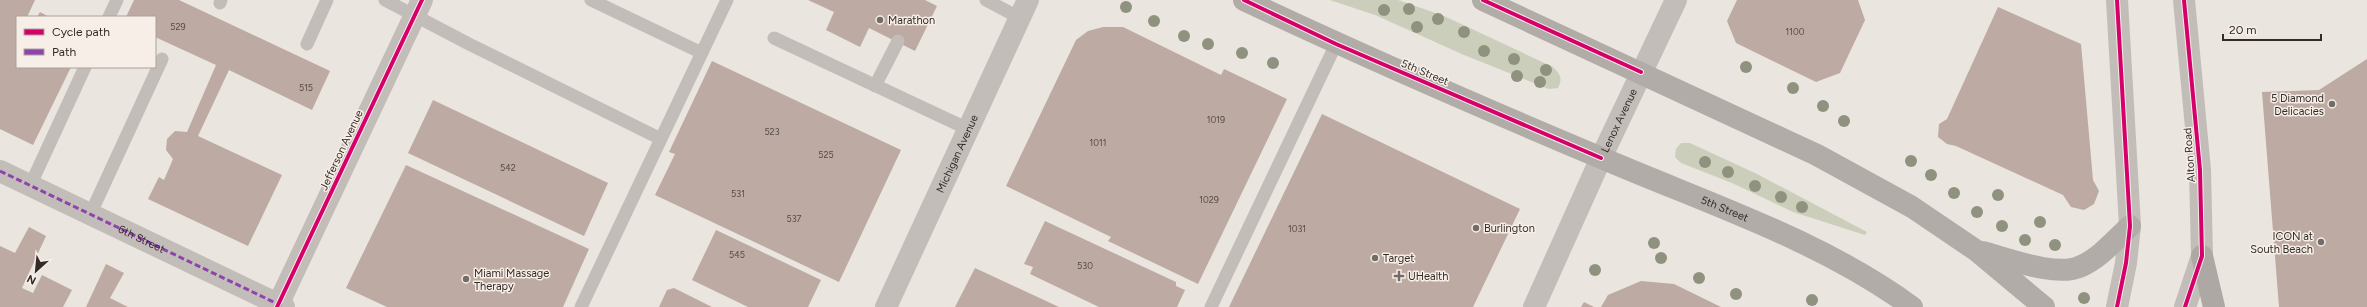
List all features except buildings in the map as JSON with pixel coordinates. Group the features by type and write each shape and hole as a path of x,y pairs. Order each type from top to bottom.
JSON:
{"highway":[{"path":"2202,256 2214,307"}],"main road":[{"name":"5th Street","path":"1244,0 1336,44 1756,223 1851,268 1912,307"},
{"path":"1482,0 1642,72 1817,154 1912,207 1977,251 2044,307"},
{"path":"1977,251 2044,268 2064,270 2079,268 2095,258 2130,226"}],"street":[{"name":"Lenox Avenue","path":"1534,307 1601,158 1676,0"},
{"path":"2116,0 2130,226 2126,263 2117,307"},
{"name":"Alton Road","path":"2184,0 2200,170 2202,256 2185,307"},
{"name":"Jefferson Avenue","path":"280,306 419,7"},
{"name":"Michigan Avenue","path":"886,307 1024,9"},
{"name":"6th Street","path":"0,172 280,306"}],"lane":[{"path":"109,16 117,0"},
{"path":"307,44 327,0"},
{"path":"385,0 419,7 469,44 661,139"},
{"path":"591,0 702,53"},
{"path":"581,307 727,0"},
{"path":"986,0 1024,9"},
{"path":"774,38 968,129"},
{"path":"875,86 898,41"},
{"path":"1211,307 1336,44"},
{"path":"90,215 162,59"},
{"path":"30,186 85,68"}],"green space":[{"path":"1330,0 1398,0 1444,16 1553,67 1560,76 1560,85 1558,88 1549,89 1464,55 1375,15"},
{"path":"1681,143 1690,143 1757,174 1867,232 1865,235 1793,212 1732,183 1681,163 1675,157 1676,149"}],"marked path":[{"path":"0,171 284,307"}],"cycle path":[{"path":"277,307 422,0"},
{"path":"1244,0 1336,44 1601,158"},
{"path":"1483,0 1641,72"},
{"path":"2117,0 2130,226 2126,263 2117,307"},
{"path":"2184,0 2200,170 2202,256 2185,307"}],"place":[{"name":"Marathon","path":"880,20"},
{"name":"5 Diamond Delicacies","path":"2332,104"},
{"name":"Burlington","path":"1476,228"},
{"name":"ICON at South Beach","path":"2321,242"},
{"name":"Target","path":"1375,258"},
{"name":"UHealth","path":"1399,276"},
{"name":"Miami Massage Therapy","path":"466,279"}]}
